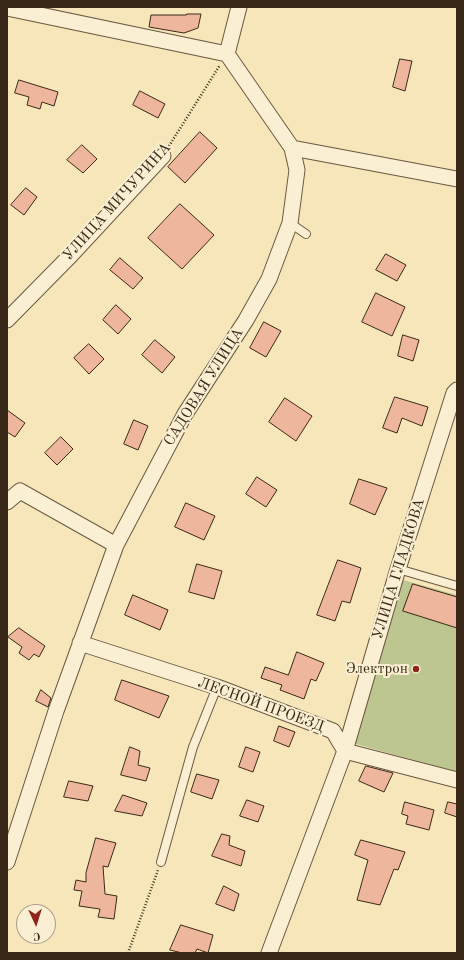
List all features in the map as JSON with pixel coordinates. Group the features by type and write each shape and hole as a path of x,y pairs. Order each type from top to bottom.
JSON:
{"street":[{"path":"226,54 239,7"},
{"path":"7,8 226,54 292,148 457,179"},
{"name":"САДОВАЯ УЛИЦА","path":"7,862 56,711 116,545 184,414 246,320 269,279 290,224 297,170 292,148"},
{"name":"УЛИЦА МИЧУРИНА","path":"7,320 72,254 163,156"},
{"name":"УЛИЦА ГЛАДКОВА","path":"269,953 352,748 398,569 417,528 454,405 454,393 457,390"},
{"path":"7,502 20,491 116,545"},
{"name":"ЛЕСНОЙ ПРОЕЗД","path":"80,643 217,687 333,731 352,748"},
{"path":"352,748 457,780"}],"lane":[{"path":"290,224 306,234"},
{"path":"398,569 457,586"},
{"path":"161,862 193,748 217,687"}],"path":[{"name":"УЛИЦА МИЧУРИНА","path":"163,156 226,54"},
{"path":"128,953 161,862"}],"green space":[{"name":"Электрон","path":"403,580 457,595 457,772 352,743"}],"building":[{"path":"201,14 198,28 184,33 149,27 151,15"},
{"path":"400,59 412,61 405,91 393,87"},
{"path":"19,80 58,92 54,106 42,102 40,109 27,105 29,97 15,93"},
{"path":"140,91 165,104 158,118 133,105"},
{"path":"200,132 217,148 185,183 168,167"},
{"path":"82,145 97,159 83,173 67,160"},
{"path":"26,188 37,197 24,215 11,205"},
{"path":"180,204 214,235 182,269 148,238"},
{"path":"386,254 406,265 397,281 376,270"},
{"path":"120,258 143,278 133,289 110,270"},
{"path":"376,293 405,307 392,336 362,322"},
{"path":"116,305 131,319 118,334 103,320"},
{"path":"264,322 281,331 266,357 250,348"},
{"path":"403,335 419,340 413,361 398,356"},
{"path":"155,340 175,357 162,373 142,355"},
{"path":"89,344 104,359 89,374 74,358"},
{"path":"395,397 428,407 422,426 402,418 397,433 383,428"},
{"path":"285,398 312,416 296,441 269,422"},
{"path":"7,410 25,423 15,437 7,432"},
{"path":"134,420 148,426 138,450 124,444"},
{"path":"61,437 73,449 57,465 45,453"},
{"path":"257,477 277,490 266,507 246,494"},
{"path":"359,479 387,488 375,515 350,504"},
{"path":"186,503 215,516 204,540 175,527"},
{"path":"338,560 361,568 350,603 342,601 335,621 317,615"},
{"path":"197,564 222,571 214,599 189,592"},
{"path":"413,584 457,597 457,628 403,611"},
{"path":"133,595 168,610 160,630 125,615"},
{"path":"19,628 45,646 39,657 34,654 29,660 19,653 22,647 8,637"},
{"path":"297,652 324,663 316,681 311,679 304,699 280,690 282,685 261,678 265,667 288,675"},
{"path":"122,680 169,696 159,718 115,700"},
{"path":"41,690 51,698 48,707 36,701"},
{"path":"279,726 295,732 289,747 274,741"},
{"path":"130,747 140,751 138,765 150,768 146,781 121,775"},
{"path":"246,747 260,752 253,772 239,767"},
{"path":"366,766 393,773 384,792 359,781"},
{"path":"197,774 219,780 212,799 191,792"},
{"path":"69,781 93,786 88,801 64,797"},
{"path":"123,795 147,803 142,816 115,811"},
{"path":"247,800 264,806 258,822 240,816"},
{"path":"405,802 434,810 429,830 406,824 408,816 402,814"},
{"path":"448,802 457,804 457,817 445,813"},
{"path":"222,834 230,836 229,845 245,851 241,866 212,856"},
{"path":"96,838 116,843 108,867 103,866 105,894 117,896 114,919 98,917 100,909 79,906 82,891 74,890 76,880 86,882 86,873"},
{"path":"361,840 405,852 398,870 394,869 380,905 357,900 368,860 355,855"},
{"path":"224,886 239,894 234,911 216,904"},
{"path":"181,925 213,935 208,953 197,949 195,953 182,953 170,950"}],"place":[{"name":"Электрон","path":"416,669"}]}
